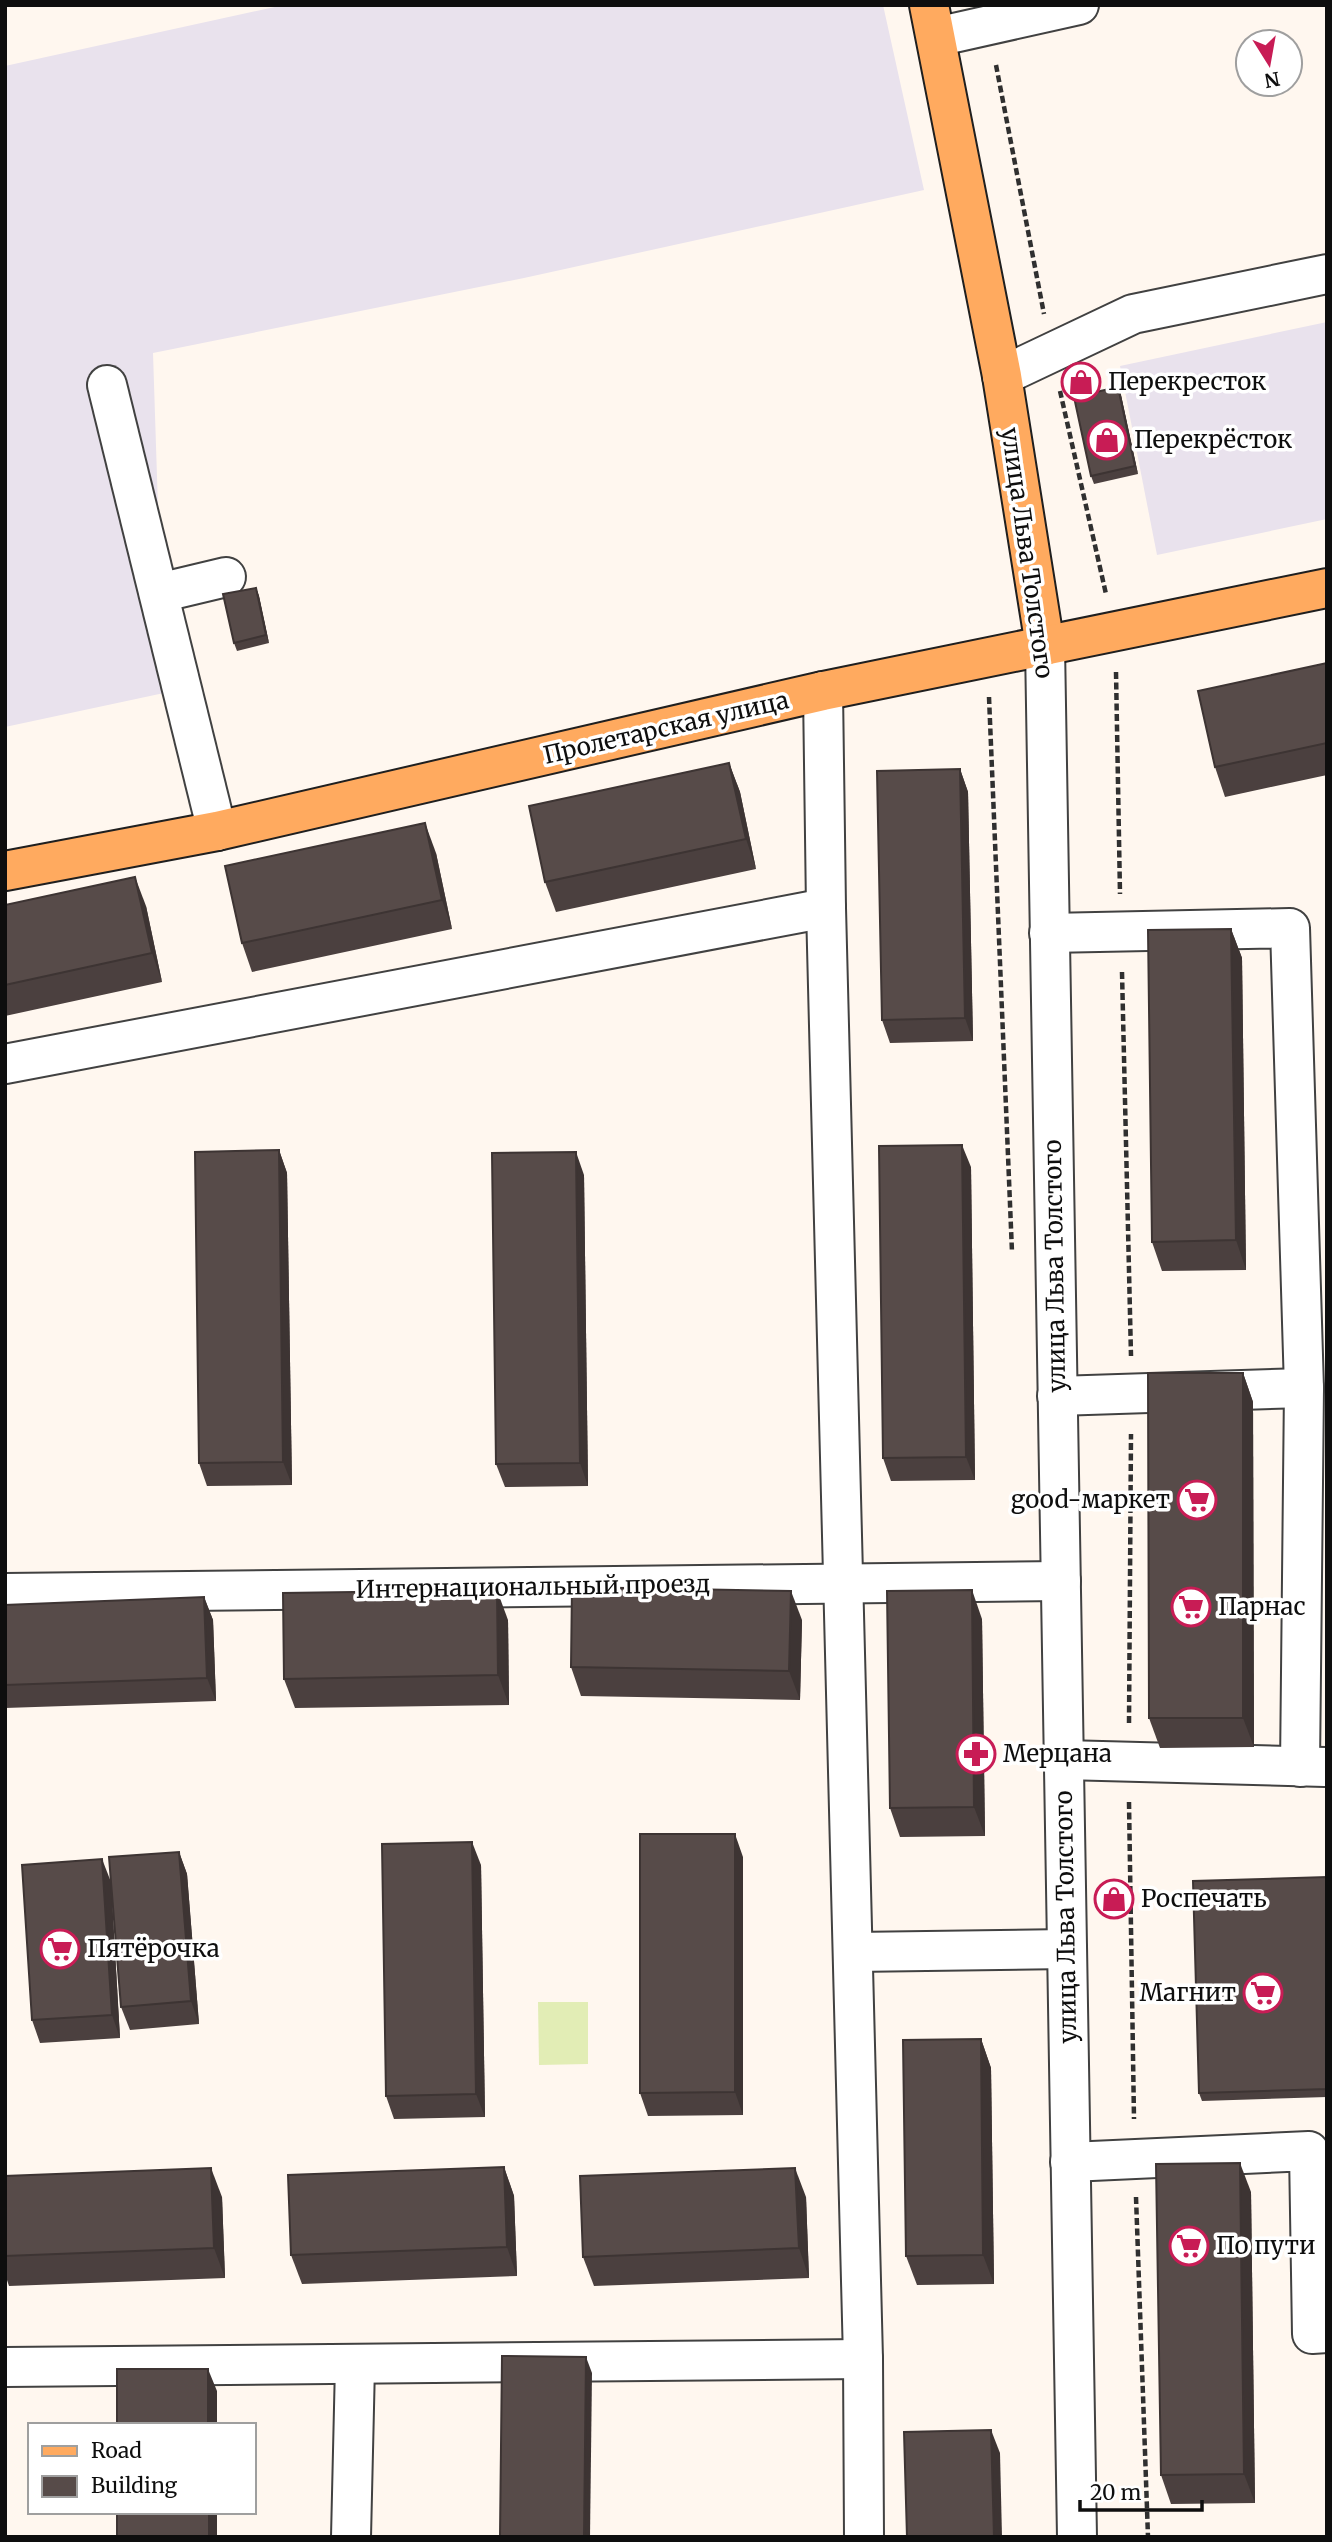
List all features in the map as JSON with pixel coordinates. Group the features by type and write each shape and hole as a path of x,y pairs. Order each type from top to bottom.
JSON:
{"main road":[{"name":"улица Льва Толстого","path":"933,21 1002,376 1045,646"},
{"name":"Пролетарская улица","path":"5,871 217,831 823,691 1327,588"}],"street":[{"path":"933,21 1079,5"},
{"path":"1002,376 1133,314 1327,274"},
{"path":"107,385 217,831"},
{"path":"159,593 226,577"},
{"name":"улица Льва Толстого","path":"1045,646 1077,2537"},
{"path":"823,691 826,908 863,2359 864,2537"},
{"path":"5,1063 826,908"},
{"path":"1049,933 1290,928 1313,1767 1064,1760"},
{"path":"1057,1396 1304,1388"},
{"name":"Интернациональный проезд","path":"5,1593 1061,1581"},
{"path":"853,1952 1067,1949"},
{"path":"1070,2162 1310,2151 1312,2334 1327,2333"},
{"path":"5,2367 863,2359"},
{"path":"351,2537 355,2365"}],"path":[{"path":"1115,631 1132,1394 1129,1763 1135,2159 1148,2537"}],"shaded area":[{"path":"284,5 883,5 924,190 524,278 153,353 164,693 5,727 5,66"},
{"path":"1327,322 1327,519 1157,555 1120,366"}],"green space":[{"path":"538,2002 588,2002 588,2064 539,2065"}],"building":[{"name":"Перекрёсток","path":"1118,387 1135,466 1091,476 1074,397"},
{"path":"256,588 266,635 234,643 223,594"},
{"path":"1327,663 1327,743 1215,767 1198,691"},
{"path":"729,763 746,839 545,882 529,806"},
{"path":"960,769 965,1018 882,1020 877,771"},
{"path":"425,823 442,900 242,943 225,866"},
{"path":"135,877 152,953 5,985 5,905"},
{"path":"1231,929 1236,1240 1152,1242 1148,930"},
{"path":"962,1145 966,1457 883,1458 879,1146"},
{"path":"279,1150 283,1462 199,1463 195,1152"},
{"path":"576,1152 580,1463 496,1464 492,1153"},
{"path":"1148,1373 1243,1373 1243,1718 1149,1718"},
{"path":"572,1587 791,1591 789,1671 571,1667"},
{"path":"497,1590 498,1675 284,1679 283,1593"},
{"path":"972,1590 974,1807 890,1808 887,1591"},
{"path":"204,1597 207,1678 5,1685 5,1605"},
{"path":"640,1834 735,1834 735,2092 640,2093"},
{"path":"472,1842 476,2094 386,2096 382,1844"},
{"path":"179,1852 191,2001 121,2007 109,1857"},
{"path":"102,1859 112,2015 32,2020 22,1865"},
{"name":"Магнит","path":"1327,1877 1327,2089 1199,2093 1193,1881"},
{"path":"981,2039 983,2255 906,2256 903,2040"},
{"path":"1240,2163 1244,2474 1161,2475 1156,2164"},
{"path":"504,2167 507,2247 291,2255 288,2175"},
{"path":"211,2168 214,2248 5,2256 5,2176"},
{"path":"795,2168 799,2248 583,2257 580,2176"},
{"path":"502,2356 586,2357 584,2537 500,2537"},
{"path":"117,2369 208,2369 208,2423 117,2423"},
{"path":"991,2430 994,2537 907,2537 904,2432"},
{"path":"117,2514 209,2514 209,2537 117,2537"}],"place":[{"name":"Перекресток","path":"1081,382"},
{"name":"Перекрёсток","path":"1107,440"},
{"name":"good-маркет","path":"1197,1500"},
{"name":"Парнас","path":"1191,1607"},
{"name":"Мерцана","path":"976,1754"},
{"name":"Роспечать","path":"1114,1899"},
{"name":"Пятёрочка","path":"60,1949"},
{"name":"Магнит","path":"1263,1993"},
{"name":"По пути","path":"1189,2246"}]}
